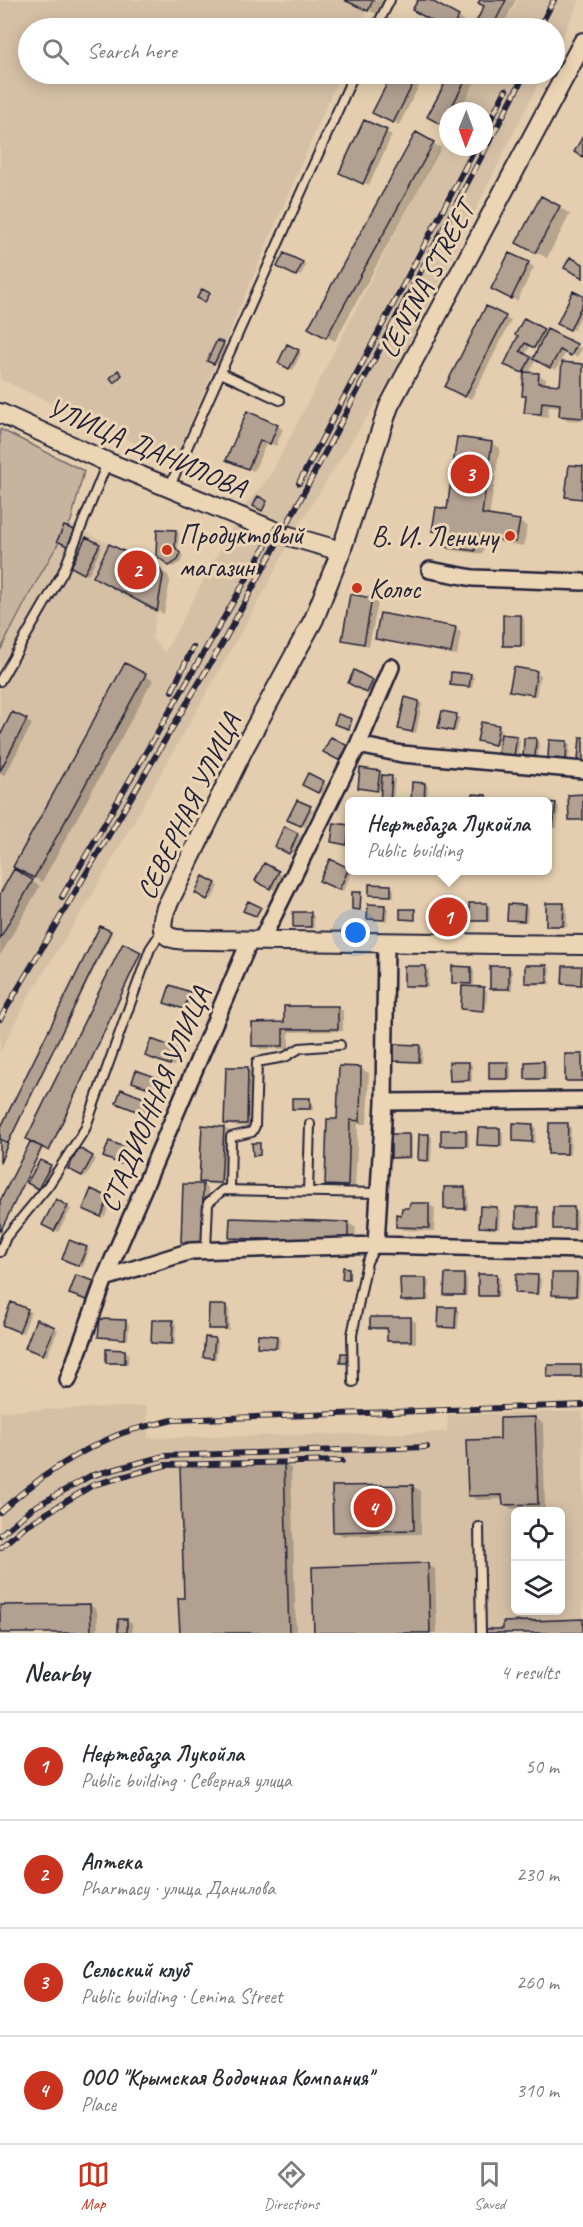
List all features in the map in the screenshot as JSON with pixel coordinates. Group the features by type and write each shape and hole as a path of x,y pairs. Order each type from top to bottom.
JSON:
{"street":[{"name":"LENINA STREET","path":"565,76 583,42"},
{"name":"LENINA STREET","path":"341,551 389,406 561,84"},
{"name":"УЛИЦА ДАНИЛОВА","path":"0,413 107,462 282,534 341,551"},
{"name":"СЕВЕРНАЯ УЛИЦА","path":"341,551 314,619 244,748 166,908 161,922 162,930 174,939 583,945"},
{"path":"430,570 472,578 583,582"},
{"name":"СТАДИОННАЯ УЛИЦА","path":"68,1380 105,1278 256,941 358,745 391,667"},
{"path":"358,745 402,754 583,770"},
{"path":"376,1245 384,1102 386,942"},
{"path":"384,1102 583,1100"},
{"path":"105,1278 191,1251 206,1250 376,1245 583,1250"}],"lane":[{"path":"381,18 390,0"},
{"path":"171,487 172,479 350,84"},
{"path":"221,373 280,400"},
{"path":"0,681 63,572 107,462"},
{"path":"0,1252 6,1237 48,1186 85,1129 150,949 162,930"},
{"path":"230,1190 231,1137 252,1132 255,1126 258,1062 285,1057 300,1048 340,1046"},
{"path":"308,1192 310,1124"},
{"path":"206,1250 208,1203 223,1190 379,1194"},
{"path":"353,1382 352,1335 367,1262 376,1245"},
{"path":"479,1527 481,1633"}],"shaded area":[{"path":"0,0 372,0 364,18 18,18 18,84 336,84 174,461 0,379"},
{"path":"518,0 580,0 565,31 565,18 508,18"},
{"path":"473,84 538,84 394,374 295,531 265,590 91,897 29,996 0,1052 0,648 63,521 160,569 163,576 152,638 165,652 242,509 270,476 439,147 439,156 493,156 493,102 463,102"},
{"path":"0,429 84,471 71,521 0,651"},
{"path":"147,1406 148,1441 148,1438 447,1432 448,1415 583,1411 583,1633 0,1633 0,1411"}],"building":[{"path":"344,0 373,0 368,11"},
{"path":"418,0 430,0 459,16 458,18 427,18 412,10"},
{"path":"480,0 506,0 497,18 478,18 484,6 478,3"},
{"path":"387,84 413,84 393,123 372,113"},
{"path":"445,84 464,84 454,102 439,102 439,123 427,117"},
{"path":"364,120 387,130 363,184 339,173"},
{"path":"416,132 434,142 326,338 308,328"},
{"path":"583,136 583,157 574,152"},
{"path":"541,196 560,206 535,253 516,243"},
{"path":"284,253 303,262 296,276 277,267"},
{"path":"509,253 529,262 511,299 491,289"},
{"path":"570,257 583,264 583,278 564,268"},
{"path":"202,289 210,293 205,302 197,298"},
{"path":"573,291 583,296 583,302 570,330 557,324"},
{"path":"486,306 506,316 465,397 445,387"},
{"path":"524,318 544,329 534,348 525,343 520,351 531,357 523,373 504,365"},
{"path":"547,329 577,344 571,356 560,350 550,368 533,359"},
{"path":"217,340 224,343 214,364 207,361"},
{"path":"287,344 299,350 289,369 278,363"},
{"path":"562,362 583,364 583,418 559,416 560,404 542,402 541,414 524,413 526,396 522,396 524,372 539,373 538,383 560,385"},
{"path":"118,370 122,375 114,383 110,378"},
{"path":"247,411 278,425 270,444 260,441 248,469 226,460"},
{"path":"457,437 492,442 482,514 520,520 516,542 477,536 475,551 441,546 443,532 432,531 436,507 447,509"},
{"path":"569,465 583,466 582,499 565,497"},
{"path":"258,496 267,501 262,511 253,506"},
{"path":"64,526 75,530 67,546 57,541"},
{"name":"Продуктовый магазин","path":"157,529 176,530 175,547 180,553 178,560 169,566 156,555"},
{"path":"86,537 100,544 84,574 71,567"},
{"path":"109,544 160,569 163,576 157,611 93,577"},
{"path":"350,594 372,598 364,644 342,640"},
{"path":"380,613 456,627 451,653 375,639"},
{"path":"503,615 521,615 521,646 503,646"},
{"path":"125,663 146,674 34,878 13,867"},
{"path":"514,667 537,671 533,695 509,691"},
{"path":"354,670 373,680 367,693 348,683"},
{"path":"451,672 471,674 469,687 450,685"},
{"path":"405,697 419,701 412,732 398,729"},
{"path":"442,711 457,714 453,731 438,728"},
{"path":"12,712 27,719 0,771 0,736"},
{"path":"338,714 352,719 349,729 334,724"},
{"path":"481,722 499,725 495,745 477,741"},
{"path":"501,734 517,736 514,756 498,753"},
{"path":"331,737 350,747 342,762 323,752"},
{"path":"580,737 583,737 583,761 578,760"},
{"path":"524,738 536,738 535,760 523,760"},
{"path":"549,740 567,741 566,759 548,758"},
{"path":"360,768 380,771 377,791 358,788"},
{"path":"308,773 324,781 318,793 302,785"},
{"path":"382,775 392,776 390,797 380,797"},
{"path":"412,782 425,783 424,797 411,797"},
{"path":"473,794 486,795 486,797 473,797"},
{"path":"583,794 583,820 569,820 568,795"},
{"path":"297,800 311,806 301,826 287,820"},
{"path":"552,803 556,803 552,827"},
{"path":"334,823 345,824 345,845 331,842"},
{"path":"284,826 298,833 289,854 275,847"},
{"path":"330,859 345,866 346,875 339,890 319,881"},
{"path":"264,863 279,871 270,889 255,881"},
{"path":"14,869 33,880 0,938 0,894"},
{"path":"203,876 216,883 207,900 195,893"},
{"path":"369,884 391,885 391,896 369,895"},
{"path":"352,892 361,892 360,910 352,909"},
{"path":"248,901 261,907 256,916 243,911"},
{"path":"469,903 487,903 487,921 470,921"},
{"path":"546,903 564,903 563,926 546,926"},
{"path":"368,904 385,905 384,920 367,919"},
{"path":"508,904 525,905 524,921 507,920"},
{"path":"435,907 456,907 456,919 435,919"},
{"path":"400,909 415,909 415,920 400,919"},
{"path":"293,912 311,912 311,927 293,927"},
{"path":"100,926 111,931 8,1143 0,1139 0,1129"},
{"path":"123,943 141,952 49,1151 26,1139"},
{"path":"525,965 547,965 547,983 525,983"},
{"path":"404,966 426,966 425,986 404,986"},
{"path":"452,966 471,967 471,984 452,983"},
{"path":"490,966 509,966 509,989 490,989"},
{"path":"563,966 582,966 581,985 562,984"},
{"path":"170,985 190,992 184,1009 164,1003"},
{"path":"462,986 484,987 483,1011 461,1009"},
{"path":"284,1006 338,1006 338,1029 283,1029 283,1046 252,1046 252,1023 284,1022"},
{"path":"151,1039 176,1048 170,1065 145,1056"},
{"path":"394,1044 420,1045 419,1062 394,1061"},
{"path":"565,1054 582,1054 582,1081 565,1081"},
{"path":"544,1061 544,1079 525,1079 525,1062"},
{"path":"449,1062 469,1062 469,1080 450,1081"},
{"path":"489,1062 508,1062 508,1079 489,1079"},
{"path":"339,1066 361,1067 360,1121 350,1120 348,1186 325,1185 327,1119 337,1119"},
{"path":"226,1067 248,1067 247,1124 224,1124"},
{"path":"136,1070 158,1078 154,1090 132,1082"},
{"path":"121,1089 154,1102 149,1116 116,1103"},
{"path":"292,1098 310,1098 310,1109 292,1109"},
{"path":"513,1123 533,1124 532,1142 513,1141"},
{"path":"549,1123 568,1123 567,1154 548,1154"},
{"path":"202,1125 224,1127 221,1183 199,1182"},
{"path":"478,1128 500,1128 500,1146 477,1145"},
{"path":"441,1130 466,1130 466,1146 441,1146"},
{"path":"391,1134 409,1134 409,1157 391,1158"},
{"path":"419,1134 429,1134 428,1161 418,1160"},
{"path":"0,1139 8,1143 0,1163"},
{"path":"109,1141 127,1148 121,1164 103,1157"},
{"path":"30,1142 42,1147 0,1232 0,1201"},
{"path":"252,1143 260,1143 260,1155 253,1156"},
{"path":"79,1148 93,1156 82,1176 68,1169"},
{"path":"40,1160 51,1165 38,1189 27,1183"},
{"path":"183,1184 203,1184 202,1243 181,1242"},
{"path":"444,1187 465,1187 465,1209 444,1209"},
{"path":"91,1189 109,1197 101,1217 83,1209"},
{"path":"56,1199 68,1206 54,1231 42,1225"},
{"path":"410,1203 429,1203 429,1228 396,1227 396,1214 401,1215 402,1208 409,1208"},
{"path":"480,1206 497,1207 496,1228 479,1227"},
{"path":"516,1207 538,1207 538,1227 516,1227"},
{"path":"553,1207 574,1207 574,1229 553,1229"},
{"path":"230,1218 348,1222 348,1242 229,1238"},
{"path":"69,1240 87,1247 79,1266 62,1259"},
{"path":"343,1267 349,1268 349,1279 342,1279"},
{"path":"552,1273 577,1273 576,1296 552,1295"},
{"path":"445,1274 464,1274 464,1295 444,1295"},
{"path":"478,1274 497,1274 496,1296 478,1296"},
{"path":"516,1274 538,1275 537,1294 515,1293"},
{"path":"76,1275 94,1281 87,1300 69,1294"},
{"path":"400,1278 426,1278 426,1300 401,1301"},
{"path":"11,1302 28,1309 19,1332 2,1325"},
{"path":"209,1305 226,1305 226,1329 208,1329"},
{"path":"439,1307 456,1307 455,1328 438,1327"},
{"path":"370,1317 411,1317 411,1341 387,1341 387,1328 370,1328"},
{"path":"36,1319 55,1327 43,1355 25,1348"},
{"path":"100,1319 126,1320 125,1339 98,1337"},
{"path":"152,1320 173,1320 172,1344 151,1343"},
{"path":"258,1334 277,1336 276,1348 257,1347"},
{"path":"205,1337 215,1338 213,1358 203,1357"},
{"path":"106,1349 125,1350 125,1363 106,1363"},
{"path":"341,1353 350,1353 350,1363 340,1363"},
{"path":"548,1365 581,1365 581,1377 547,1377"},
{"path":"535,1417 538,1504 503,1505 502,1495 468,1496 466,1440 500,1439 500,1418"},
{"path":"284,1462 289,1633 180,1633 178,1598 184,1598 180,1466"},
{"path":"413,1485 414,1530 333,1532 332,1486"},
{"path":"428,1563 430,1633 314,1633 312,1567"},
{"path":"90,1604 91,1633 0,1633 0,1605"},
{"path":"118,1619 127,1619 127,1633 118,1633"},
{"path":"583,1619 583,1633 484,1633 484,1629 503,1629 503,1622"}],"railway":[{"path":"544,18 554,0"},
{"path":"0,1019 226,637 520,84"},
{"path":"493,115 506,90"},
{"path":"299,483 471,156"},
{"path":"62,897 276,528"},
{"path":"172,691 193,647"},
{"path":"0,1512 40,1479 99,1443 122,1433 173,1420 583,1405"},
{"path":"0,1535 31,1509 90,1476 164,1456 427,1447"},
{"path":"0,1548 24,1527 93,1485 166,1465 342,1461"}],"place":[{"name":"Сельский клуб","path":"470,474"},
{"name":"В. И. Ленину","path":"510,536"},
{"name":"Продуктовый магазин","path":"167,550"},
{"name":"Аптека","path":"137,570"},
{"name":"Колос","path":"357,588"},
{"name":"Нефтебаза Лукойла","path":"448,917"},
{"name":"ООО \"Крымская Водочная Компания\"","path":"373,1508"}]}
